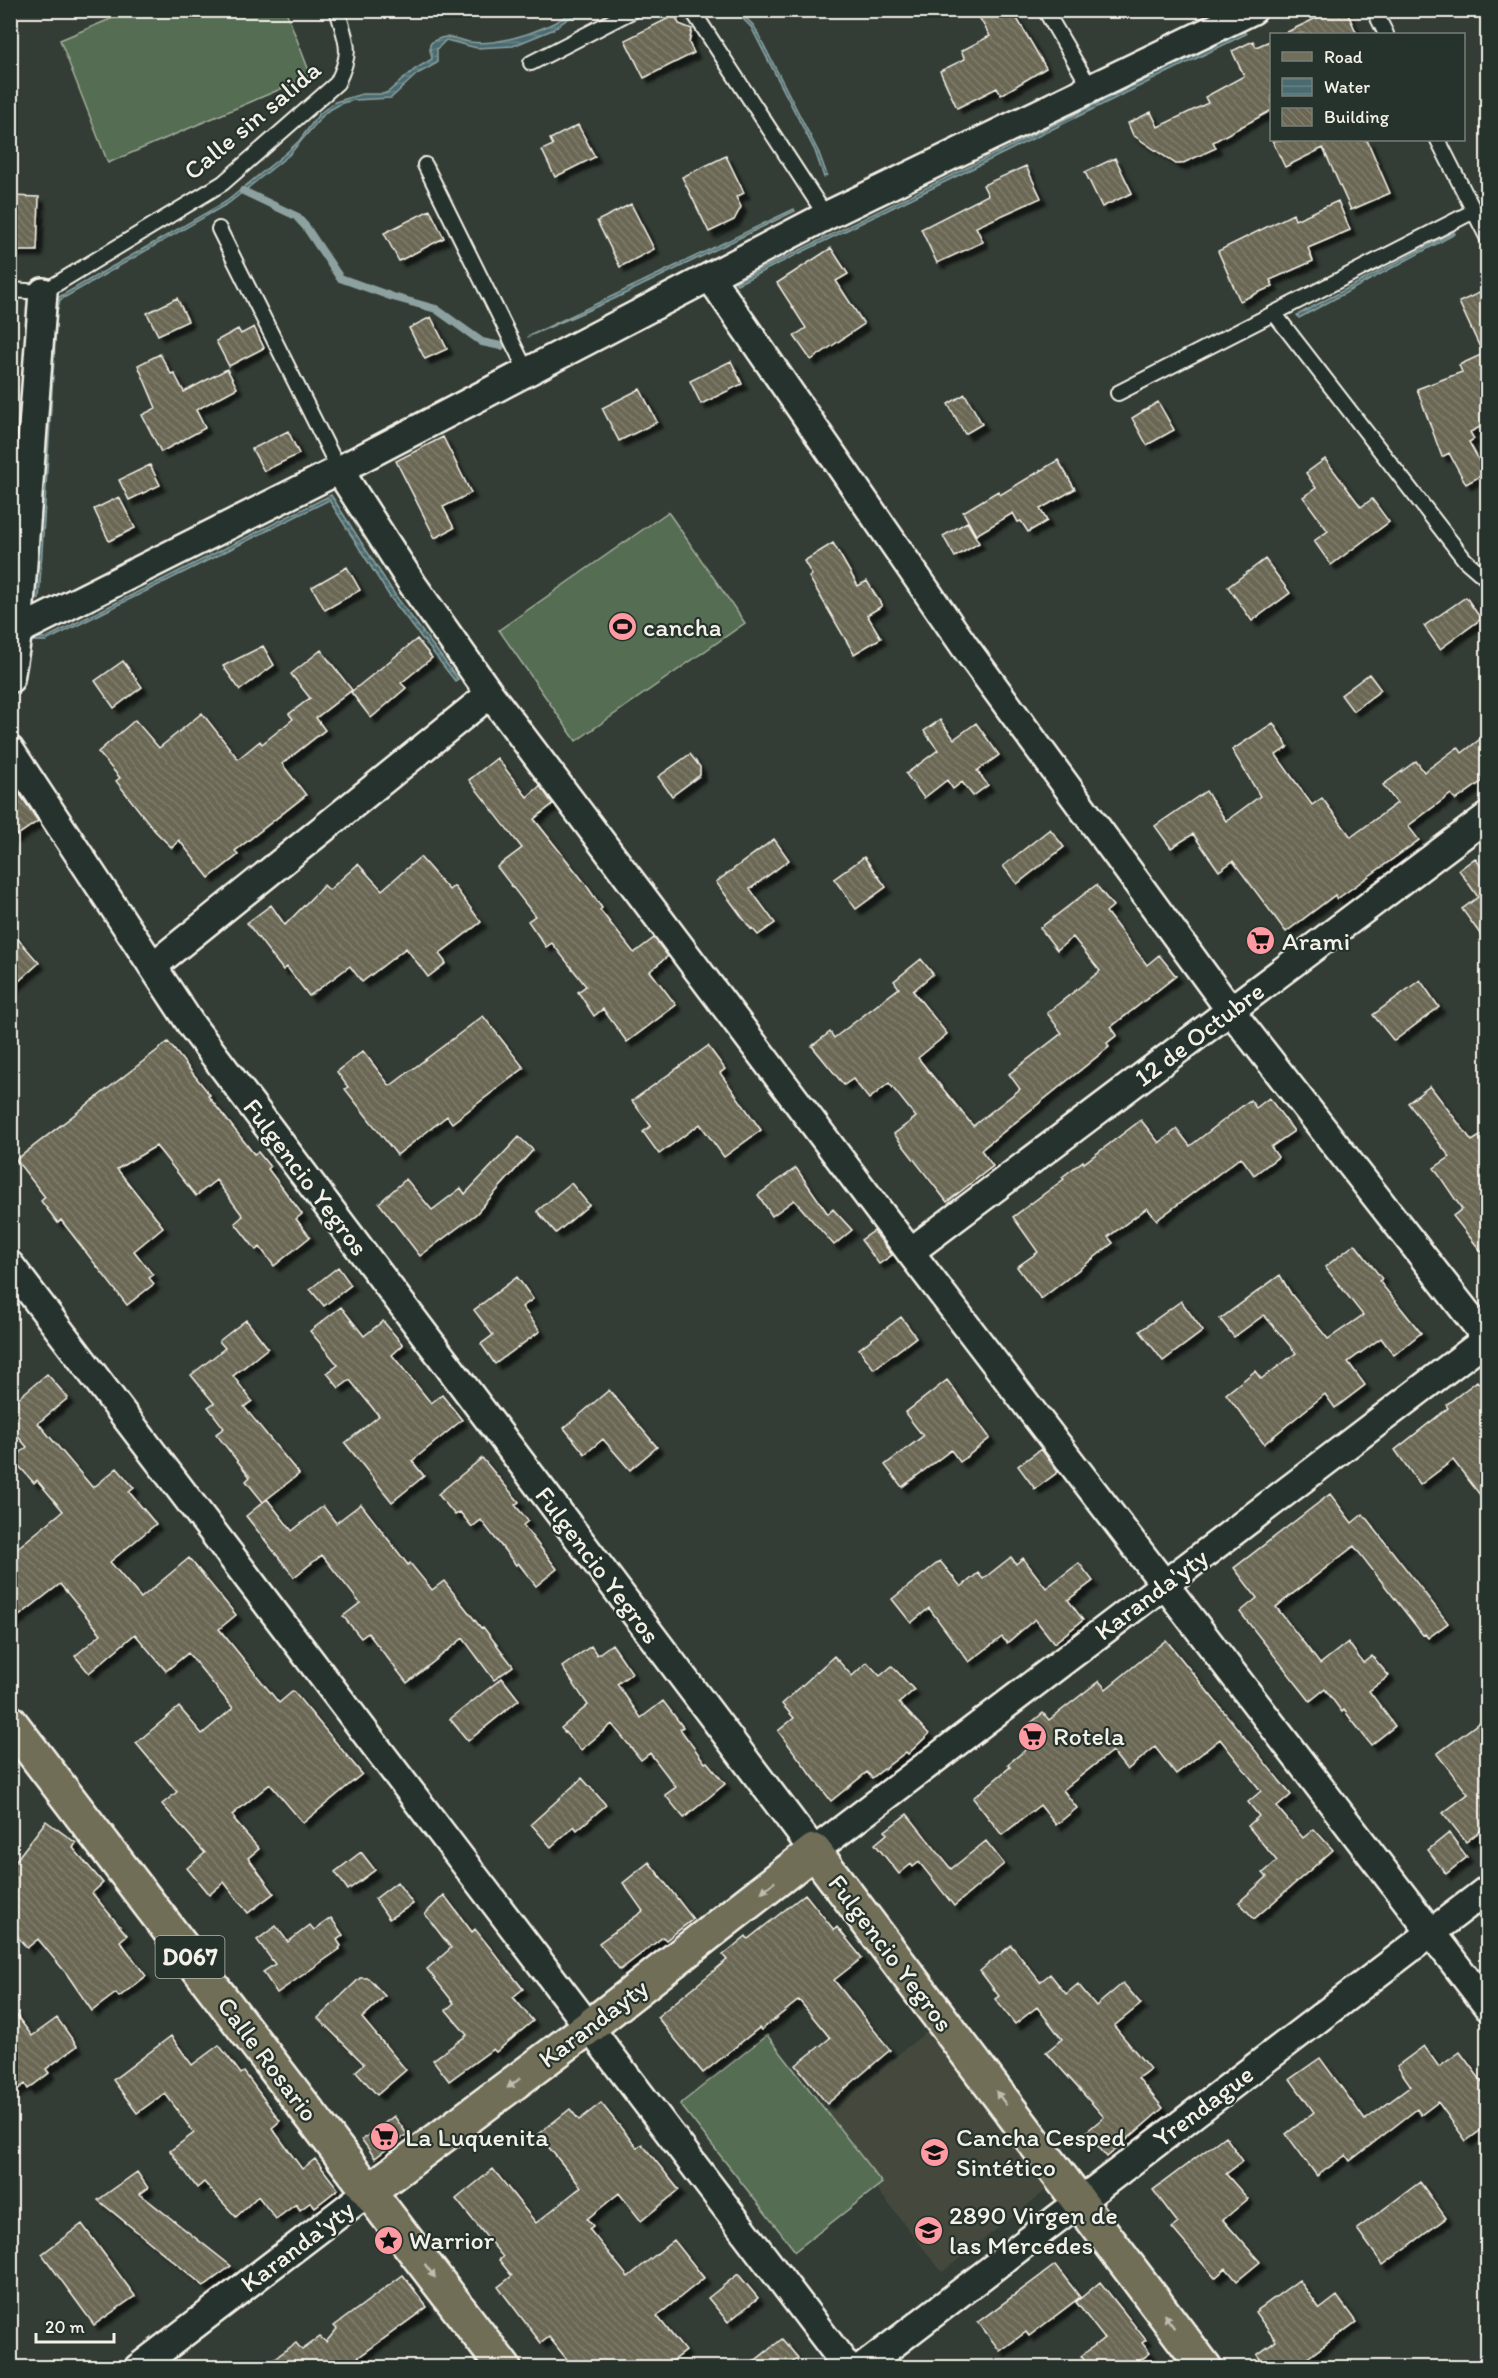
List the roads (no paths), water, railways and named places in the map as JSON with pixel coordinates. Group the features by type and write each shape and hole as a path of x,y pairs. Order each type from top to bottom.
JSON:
{"main road":[{"name":"Calle Rosario","path":"10,1722 504,2367"},
{"name":"Karandayty","path":"369,2191 589,2027 814,1851"},
{"name":"Fulgencio Yegros","path":"814,1851 1204,2367"}],"street":[{"path":"18,631 339,470 826,216 1253,10"},
{"path":"710,277 964,647 1230,1010 1487,1339"},
{"path":"10,679 18,631 43,292"},
{"path":"339,470 413,585 490,694 910,1252 1488,2007"},
{"path":"153,966 490,694"},
{"name":"Fulgencio Yegros","path":"10,750 192,1026 814,1851"},
{"name":"12 de Octubre","path":"910,1252 1488,816"},
{"path":"10,1265 848,2367"},
{"name":"Karanda'yty","path":"814,1851 1487,1339"},
{"name":"Yrendague","path":"862,2367 1488,1889"},
{"name":"Karanda'yty","path":"138,2367 369,2191"}],"lane":[{"name":"Calle sin salida","path":"43,292 223,183 337,83 346,65 348,46 336,10"},
{"path":"531,63 634,10"},
{"path":"692,10 826,216"},
{"path":"1045,10 1091,89"},
{"path":"1374,10 1386,33"},
{"path":"1439,141 1488,239"},
{"path":"425,165 527,372"},
{"path":"1118,393 1474,211"},
{"path":"219,229 339,470"},
{"path":"10,290 43,292"},
{"path":"1274,313 1465,560 1488,580"}],"water":[{"path":"576,11 589,11 569,18 552,30 513,46 477,48 446,40 437,49 437,63 417,74 391,98 354,100 342,103 326,112 289,155 229,203 60,300 57,311 39,599 35,601 54,311 59,297 227,201 286,153 299,141 319,114 335,102 362,94 388,92 415,69 432,59 430,46 433,42 448,37 478,43 509,39 541,29"},
{"path":"735,11 739,11 754,26 819,153 827,175 824,177 815,151 751,27"},
{"path":"1244,31 1246,34 737,284 735,282"},
{"path":"794,209 795,211 614,299 527,337"},
{"path":"1454,232 1455,234 1299,318 1297,315"},
{"path":"331,495 395,595 458,679 455,681 390,597 329,500 46,641 27,641 26,638 46,638"}],"waterway":[{"path":"243,191 296,216 340,278 436,309 482,342 501,346"}],"place":[{"name":"cancha","path":"622,627"},
{"name":"Arami","path":"1261,941"},
{"name":"Rotela","path":"1032,1736"},
{"name":"La Luquenita","path":"384,2137"},
{"name":"Cancha Cesped Sintético","path":"935,2152"},
{"name":"2890 Virgen de las Mercedes","path":"928,2230"},
{"name":"Warrior","path":"388,2240"}]}
